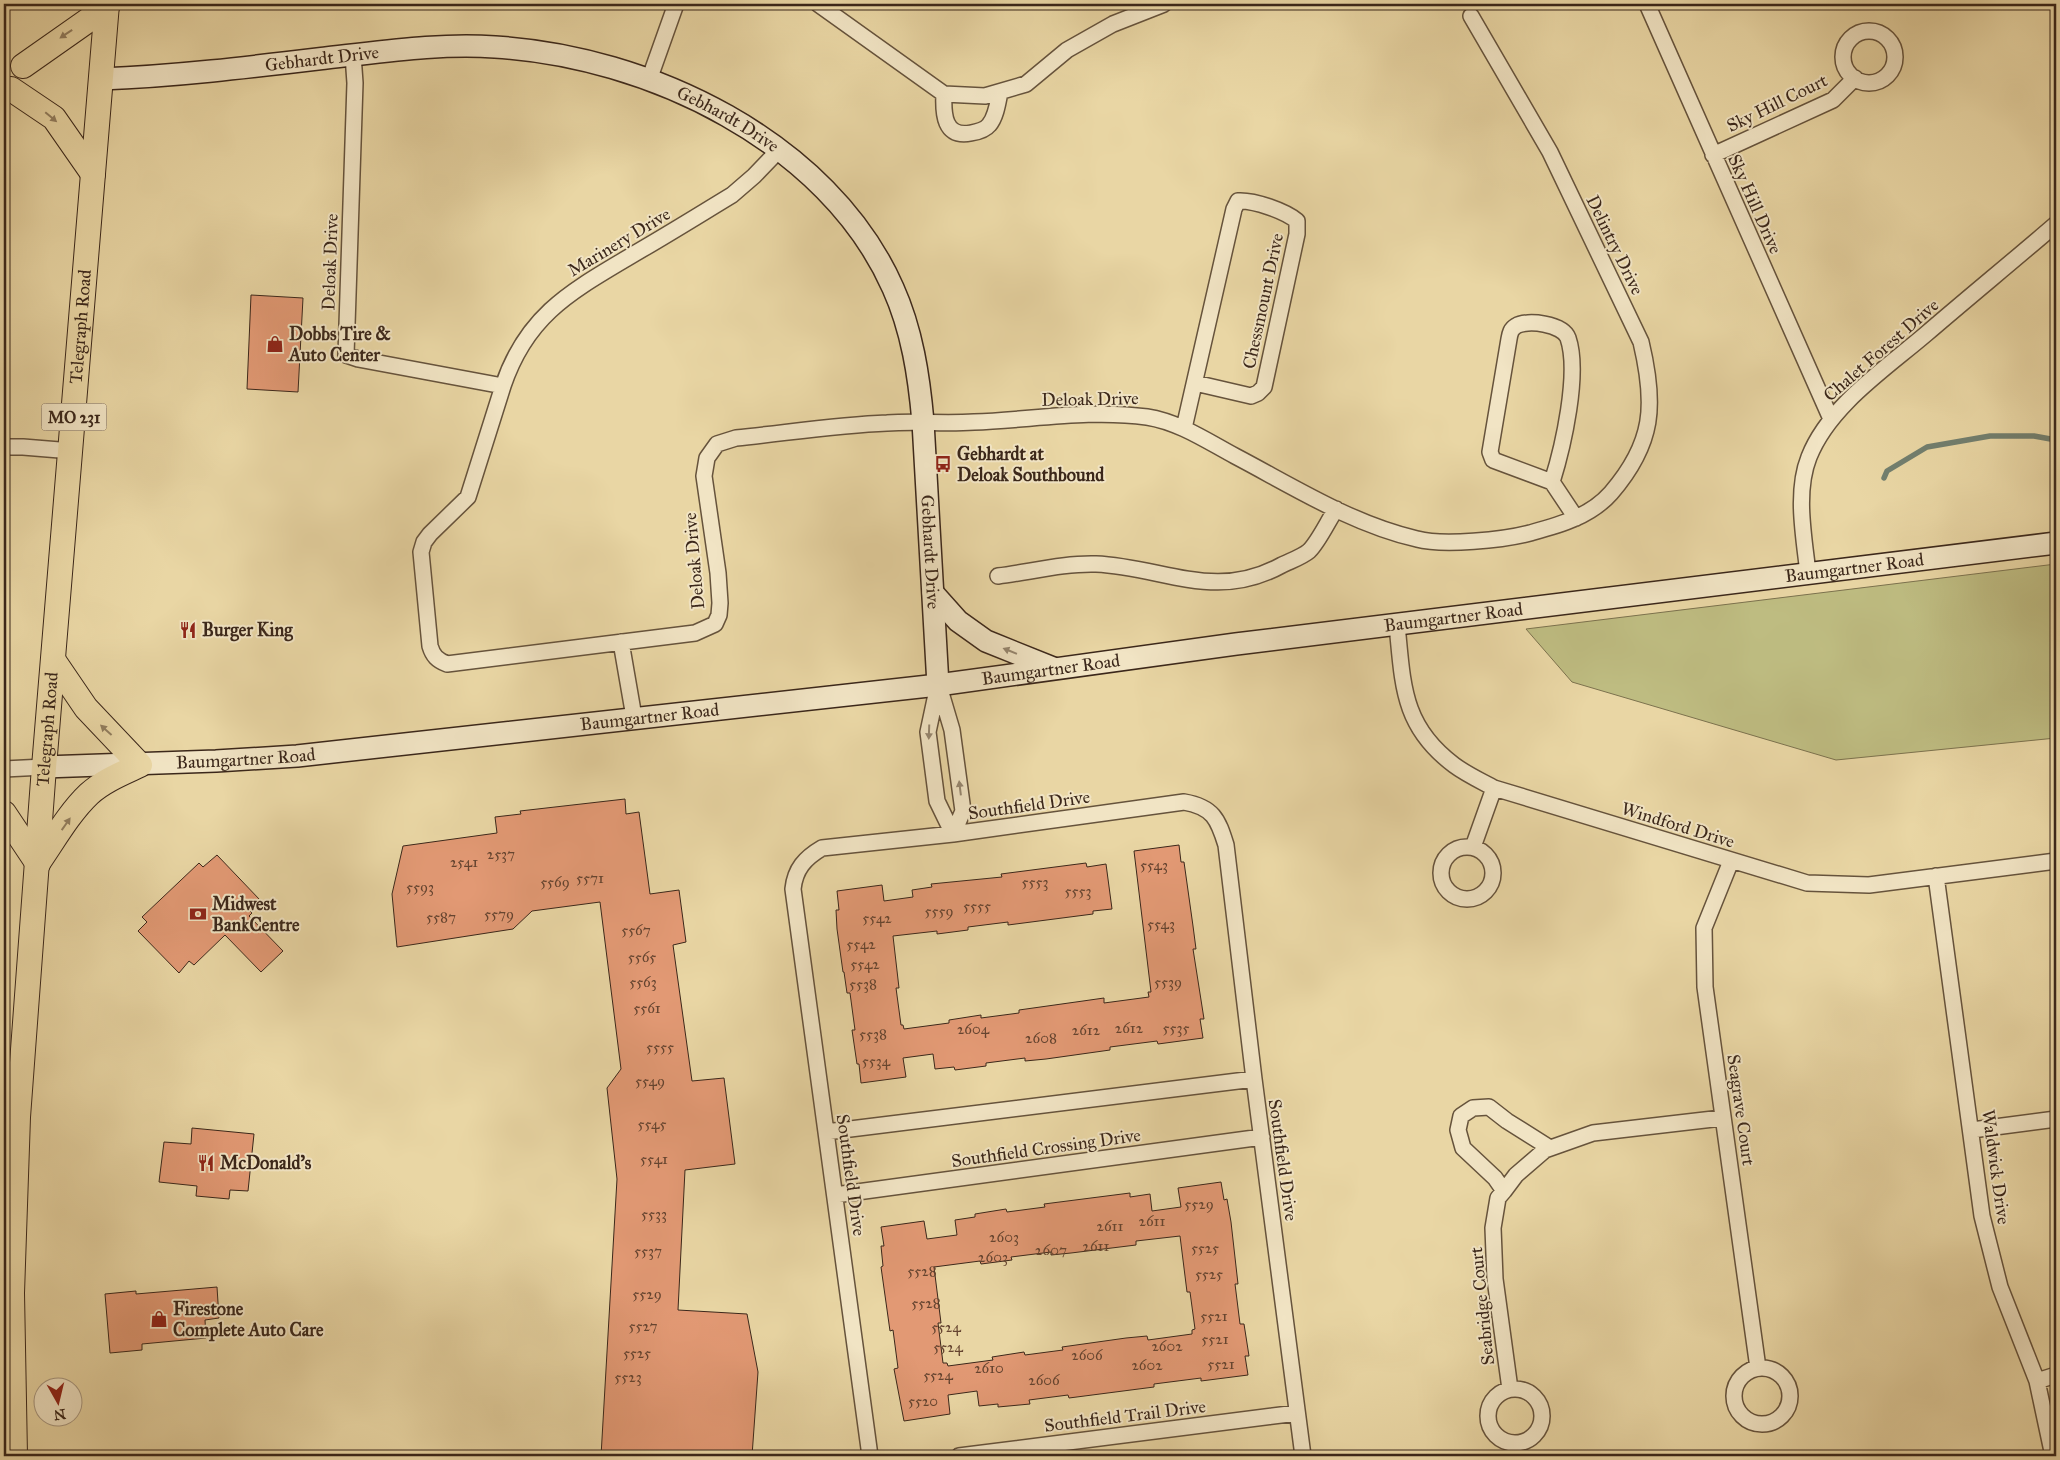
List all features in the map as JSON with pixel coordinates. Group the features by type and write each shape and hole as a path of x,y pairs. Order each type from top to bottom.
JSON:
{"main road":[{"path":"24,66 107,5"},
{"name":"Telegraph Road","path":"16,1456 12,1346 14,1179 44,767 72,451 107,5"},
{"name":"Gebhardt Drive","path":"102,79 158,76 353,55 449,47 494,46 530,50 609,66 649,80 691,97 779,150 811,175 835,199 856,226 893,287 906,323 915,355 923,422 938,685"},
{"path":"11,89 54,118 93,174"},
{"name":"Baumgartner Road","path":"44,767 140,765 297,756 938,685 1236,644 2056,543"},
{"path":"933,593 958,621 986,642 1055,669"},
{"path":"4,813 38,864 76,808 90,793 105,782 140,765 86,708 54,661"}],"street":[{"path":"649,80 676,4"},
{"path":"818,4 944,94 985,96 1013,90 1026,84 1067,50 1113,24 1164,4"},
{"name":"Sky Hill Drive","path":"1647,4 1712,155 1831,419"},
{"name":"Delintry Drive","path":"1471,16 1550,152 1642,342 1649,374 1650,413 1640,451 1625,477 1606,498"},
{"name":"Deloak Drive","path":"353,55 355,83 346,355 358,359 503,386 468,497 430,534 424,542 421,552 432,655 439,661 447,664 695,633 715,624 720,603 718,573 704,476 707,458 717,444 745,437 885,422 970,422 1116,414 1150,418 1184,428 1360,522 1419,540 1452,541 1512,538 1560,525 1576,518 1606,498"},
{"name":"Sky Hill Court","path":"1712,155 1834,100 1855,78"},
{"path":"944,94 943,109 945,121 952,130 964,134 978,132 989,126 996,110 1000,92"},
{"name":"Marinery Drive","path":"503,386 510,364 526,336 545,313 578,286 732,195 779,150"},
{"name":"Chessmount Drive","path":"1184,428 1234,209 1238,200 1246,200 1290,215 1298,221 1297,234 1264,387 1252,396 1195,383"},
{"name":"Chalet Forest Drive","path":"1808,574 1803,504 1804,482 1809,457 1831,419 1867,384 2056,224"},
{"path":"1552,482 1570,395 1571,362 1567,337 1562,330 1545,324 1517,325 1511,330 1509,339 1490,452 1493,460 1552,482 1576,518"},
{"path":"4,447 72,451"},
{"path":"998,576 1075,565 1096,564 1195,581 1220,582 1251,578 1276,568 1308,551 1336,509"},
{"name":"Windford Drive","path":"1397,625 1408,707 1419,730 1429,744 1455,766 1494,788 1807,883 1868,885 2056,861"},
{"path":"621,642 634,718"},
{"path":"938,685 928,732 937,801 953,834"},
{"path":"938,685 952,730 962,811 953,834"},
{"path":"4,769 44,767"},
{"path":"1474,847 1494,788"},
{"name":"Southfield Drive","path":"870,1456 793,890 795,876 801,865 810,855 822,848 953,834 1184,802 1200,805 1212,813 1226,845 1303,1456"},
{"name":"Seagrave Court","path":"1731,861 1704,928 1705,987 1758,1368"},
{"name":"Waldwick Drive","path":"1936,876 1972,1130 1982,1216 2000,1287 2037,1381 2053,1456"},
{"path":"826,1132 1254,1079"},
{"path":"1504,1191 1495,1178 1463,1148 1458,1130 1461,1116 1473,1108 1488,1108 1550,1148"},
{"name":"Seabridge Court","path":"1510,1389 1495,1279 1493,1228 1498,1198 1516,1175 1545,1150 1550,1148 1593,1133 1722,1118"},
{"path":"1972,1130 2056,1119"},
{"name":"Southfield Crossing Drive","path":"835,1195 1262,1137"},
{"path":"2037,1381 2056,1375"},
{"name":"Southfield Trail Drive","path":"959,1456 1297,1413"}],"shaded area":[{"path":"2056,564 2056,738 1836,760 1572,682 1526,629"}],"building":[{"name":"Dobbs Tire & Auto Center","path":"251,295 303,298 298,392 247,389"},
{"path":"625,799 626,814 639,812 650,894 679,890 686,942 673,945 692,1081 724,1078 735,1164 685,1170 678,1310 747,1314 758,1372 752,1456 601,1456 617,1179 607,1088 621,1069 600,902 532,911 513,929 397,947 392,894 403,846 497,833 495,817 521,814 520,811"},
{"path":"1179,845 1181,862 1184,862 1196,949 1193,949 1204,1019 1200,1019 1203,1038 1158,1044 1157,1041 1110,1047 1110,1050 1046,1059 1025,1061 1025,1058 986,1063 986,1066 955,1070 954,1067 935,1069 933,1054 903,1058 906,1077 861,1083 852,1030 855,1030 850,993 847,993 837,929 836,910 839,910 837,891 882,885 884,901 913,897 912,890 932,887 931,884 1002,877 1001,874 1086,863 1087,867 1106,864 1112,909 1093,911 1093,914 1008,925 1008,922 968,927 968,930 937,934 937,931 893,936 899,988 896,988 901,1025 903,1025 904,1029 949,1023 949,1020 981,1015 981,1018 1019,1013 1019,1010 1104,998 1104,1003 1149,997 1148,992 1151,992 1134,851"},
{"name":"Midwest BankCentre","path":"217,855 260,900 249,910 252,913 249,916 283,951 261,972 225,935 194,965 189,961 179,973 138,931 147,922 142,917 199,863 203,867"},
{"name":"McDonald's","path":"192,1128 254,1134 248,1191 230,1190 229,1199 196,1196 197,1186 159,1182 164,1142 191,1144"},
{"path":"1221,1182 1224,1200 1227,1199 1231,1222 1238,1284 1235,1284 1240,1324 1244,1324 1249,1356 1245,1356 1248,1375 1154,1384 1154,1387 1069,1398 1068,1395 1029,1400 1030,1404 998,1407 998,1404 979,1406 977,1391 948,1395 950,1414 904,1421 894,1369 898,1368 893,1330 890,1331 881,1267 883,1266 881,1246 884,1246 881,1227 924,1221 927,1239 957,1235 955,1220 975,1217 975,1214 1006,1209 1007,1212 1045,1207 1044,1204 1130,1193 1130,1197 1150,1194 1152,1211 1181,1207 1178,1188","holes":["1180,1236 1187,1292 1190,1292 1195,1329 1192,1330 1192,1334 1148,1340 1147,1336 1126,1338 1062,1347 1063,1350 1025,1355 1024,1352 992,1357 993,1360 948,1366 947,1363 943,1363 938,1323 941,1323 934,1267 980,1261 981,1264 1012,1260 1011,1257 1051,1252 1051,1255 1136,1245 1136,1241"]},
{"name":"Firestone Complete Auto Care","path":"217,1287 219,1318 205,1320 206,1338 142,1344 142,1350 110,1353 105,1294 136,1291 136,1294"}],"waterway":[{"path":"1884,478 1887,471 1927,447 1990,436 2034,436 2056,440"}],"place":[{"name":"Dobbs Tire & Auto Center","path":"275,344"},
{"name":"Gebhardt at Deloak Southbound","path":"943,464"},
{"name":"Burger King","path":"188,630"},
{"name":"Midwest BankCentre","path":"198,914"},
{"name":"McDonald's","path":"206,1163"},
{"name":"Firestone Complete Auto Care","path":"159,1319"}]}
